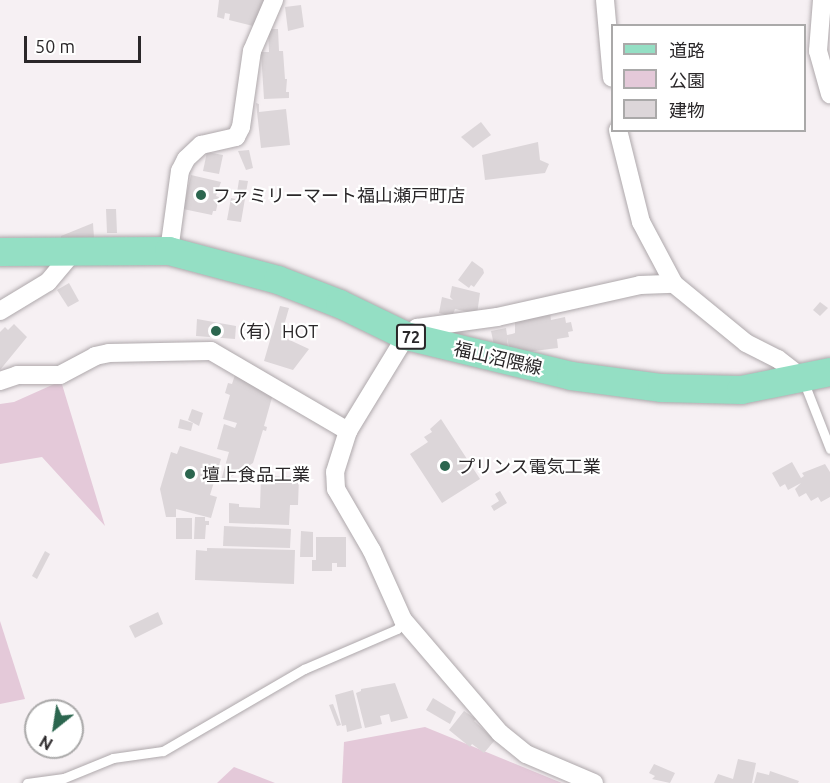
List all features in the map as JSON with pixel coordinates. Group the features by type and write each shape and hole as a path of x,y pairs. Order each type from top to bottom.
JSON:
{"main road":[{"name":"福山沼隈線","path":"0,252 170,251 278,280 340,304 406,336 571,376 662,388 741,390 830,372"}],"street":[{"path":"170,251 180,171 186,159 201,145 236,137 241,127 252,51 274,0"},
{"path":"605,0 611,67"},
{"path":"822,0 818,51 830,94"},
{"path":"618,132 641,222 674,284 746,343 778,359 802,378"},
{"path":"0,310 48,282 73,252"},
{"path":"594,783 526,754 500,733 403,620 372,551 336,489 335,472 348,431 406,336 417,328 497,316 640,285 674,284"},
{"path":"0,381 17,375 60,375 95,356 109,353 211,351 348,431"}],"lane":[{"path":"802,378 830,449"},
{"path":"27,783 64,778 113,758 163,751 304,669 397,629 403,620"}],"green space":[{"path":"61,381 105,526 42,457 0,464 0,404 14,402"},
{"path":"0,621 25,699 0,704"},
{"path":"425,727 562,783 342,783 344,742"},
{"path":"234,767 275,783 217,783"}],"building":[{"path":"219,0 265,0 253,26 229,20 230,14 225,13 224,19 217,17"},
{"path":"301,5 304,27 288,31 285,7"},
{"path":"268,29 278,29 279,51 283,51 285,79 287,79 286,92 289,92 289,98 264,99 261,52 269,52"},
{"path":"256,103 259,104 259,112 286,109 290,145 261,148"},
{"path":"481,122 491,135 473,148 461,137"},
{"path":"538,142 540,160 549,164 545,173 485,180 482,155"},
{"path":"249,150 253,168 246,170 238,151"},
{"path":"207,152 223,155 219,174 203,171"},
{"name":"ファミリーマート福山瀬戸町店","path":"191,175 221,182 216,196 219,197 216,211 213,211 212,215 183,209"},
{"path":"239,180 248,181 241,222 227,220 231,198 236,199"},
{"path":"106,209 116,209 117,233 107,233"},
{"path":"93,223 94,238 61,240 61,236"},
{"path":"472,261 483,269 484,273 474,287 471,285 469,288 458,280"},
{"path":"69,283 79,301 68,307 57,290"},
{"path":"452,286 480,293 477,314 455,309 450,316 439,313 442,297 453,300 450,297"},
{"path":"820,302 828,308 820,316 813,310"},
{"path":"280,306 289,308 281,336 309,349 293,370 264,361"},
{"path":"550,312 551,320 565,317 566,323 571,322 573,331 568,332 569,337 557,339 558,348 518,353 517,348 509,347 507,338 508,347 495,350 491,331 506,328 507,335 512,334 515,333 515,320"},
{"name":"（有）HOT","path":"197,319 236,326 235,339 196,336"},
{"path":"14,324 27,337 0,370 0,332 5,327 8,330"},
{"path":"235,375 273,394 264,426 267,427 266,431 263,430 253,463 220,484 229,452 217,449 224,424 235,428 237,423 223,419 230,395 225,393 228,383 232,384"},
{"path":"192,409 203,413 199,426 188,420"},
{"path":"180,419 193,423 191,431 178,428"},
{"name":"プリンス電気工業","path":"441,419 480,479 442,503 410,454 428,442 424,437 432,432 430,429"},
{"name":"壇上食品工業","path":"180,446 221,459 210,495 217,497 211,518 176,509 176,517 166,517 160,489 171,452 177,454"},
{"path":"792,462 801,478 804,476 802,473 825,464 830,472 830,497 821,502 818,497 811,501 806,493 799,497 795,489 801,483 788,490 785,484 780,487 772,473"},
{"path":"261,476 299,477 298,505 290,505 289,525 229,523 229,503 239,504 239,507 260,508"},
{"path":"500,491 507,503 494,511 491,506 499,501 495,494"},
{"path":"195,517 205,517 205,521 209,521 209,525 206,525 205,539 194,539"},
{"path":"176,518 192,518 192,539 176,539"},
{"path":"224,526 291,529 290,548 223,546"},
{"path":"301,531 313,532 313,557 300,557"},
{"path":"316,537 346,537 346,567 337,567 337,563 332,563 332,571 312,571 312,560 316,560"},
{"path":"207,548 295,550 294,584 195,580 196,550 207,551"},
{"path":"45,551 50,554 37,579 32,576"},
{"path":"158,612 163,624 135,638 129,626"},
{"path":"395,683 408,718 391,722 389,714 380,716 382,724 365,728 356,693 361,689"},
{"path":"353,690 362,728 347,732 346,725 342,726 335,695"},
{"path":"433,698 456,712 450,724 426,710"},
{"path":"333,704 341,725 337,726 329,705"},
{"path":"464,711 476,719 474,721 495,740 484,753 472,744 470,747 449,730"},
{"path":"738,759 756,763 752,783 714,783 718,774 733,779"},
{"path":"654,764 675,773 670,783 652,779 655,776 649,773"},
{"path":"770,771 799,781 798,783 754,783 757,772 769,775"}],"place":[{"name":"ファミリーマート福山瀬戸町店","path":"201,195"},
{"name":"（有）HOT","path":"216,331"},
{"name":"プリンス電気工業","path":"445,466"},
{"name":"壇上食品工業","path":"190,474"}]}
